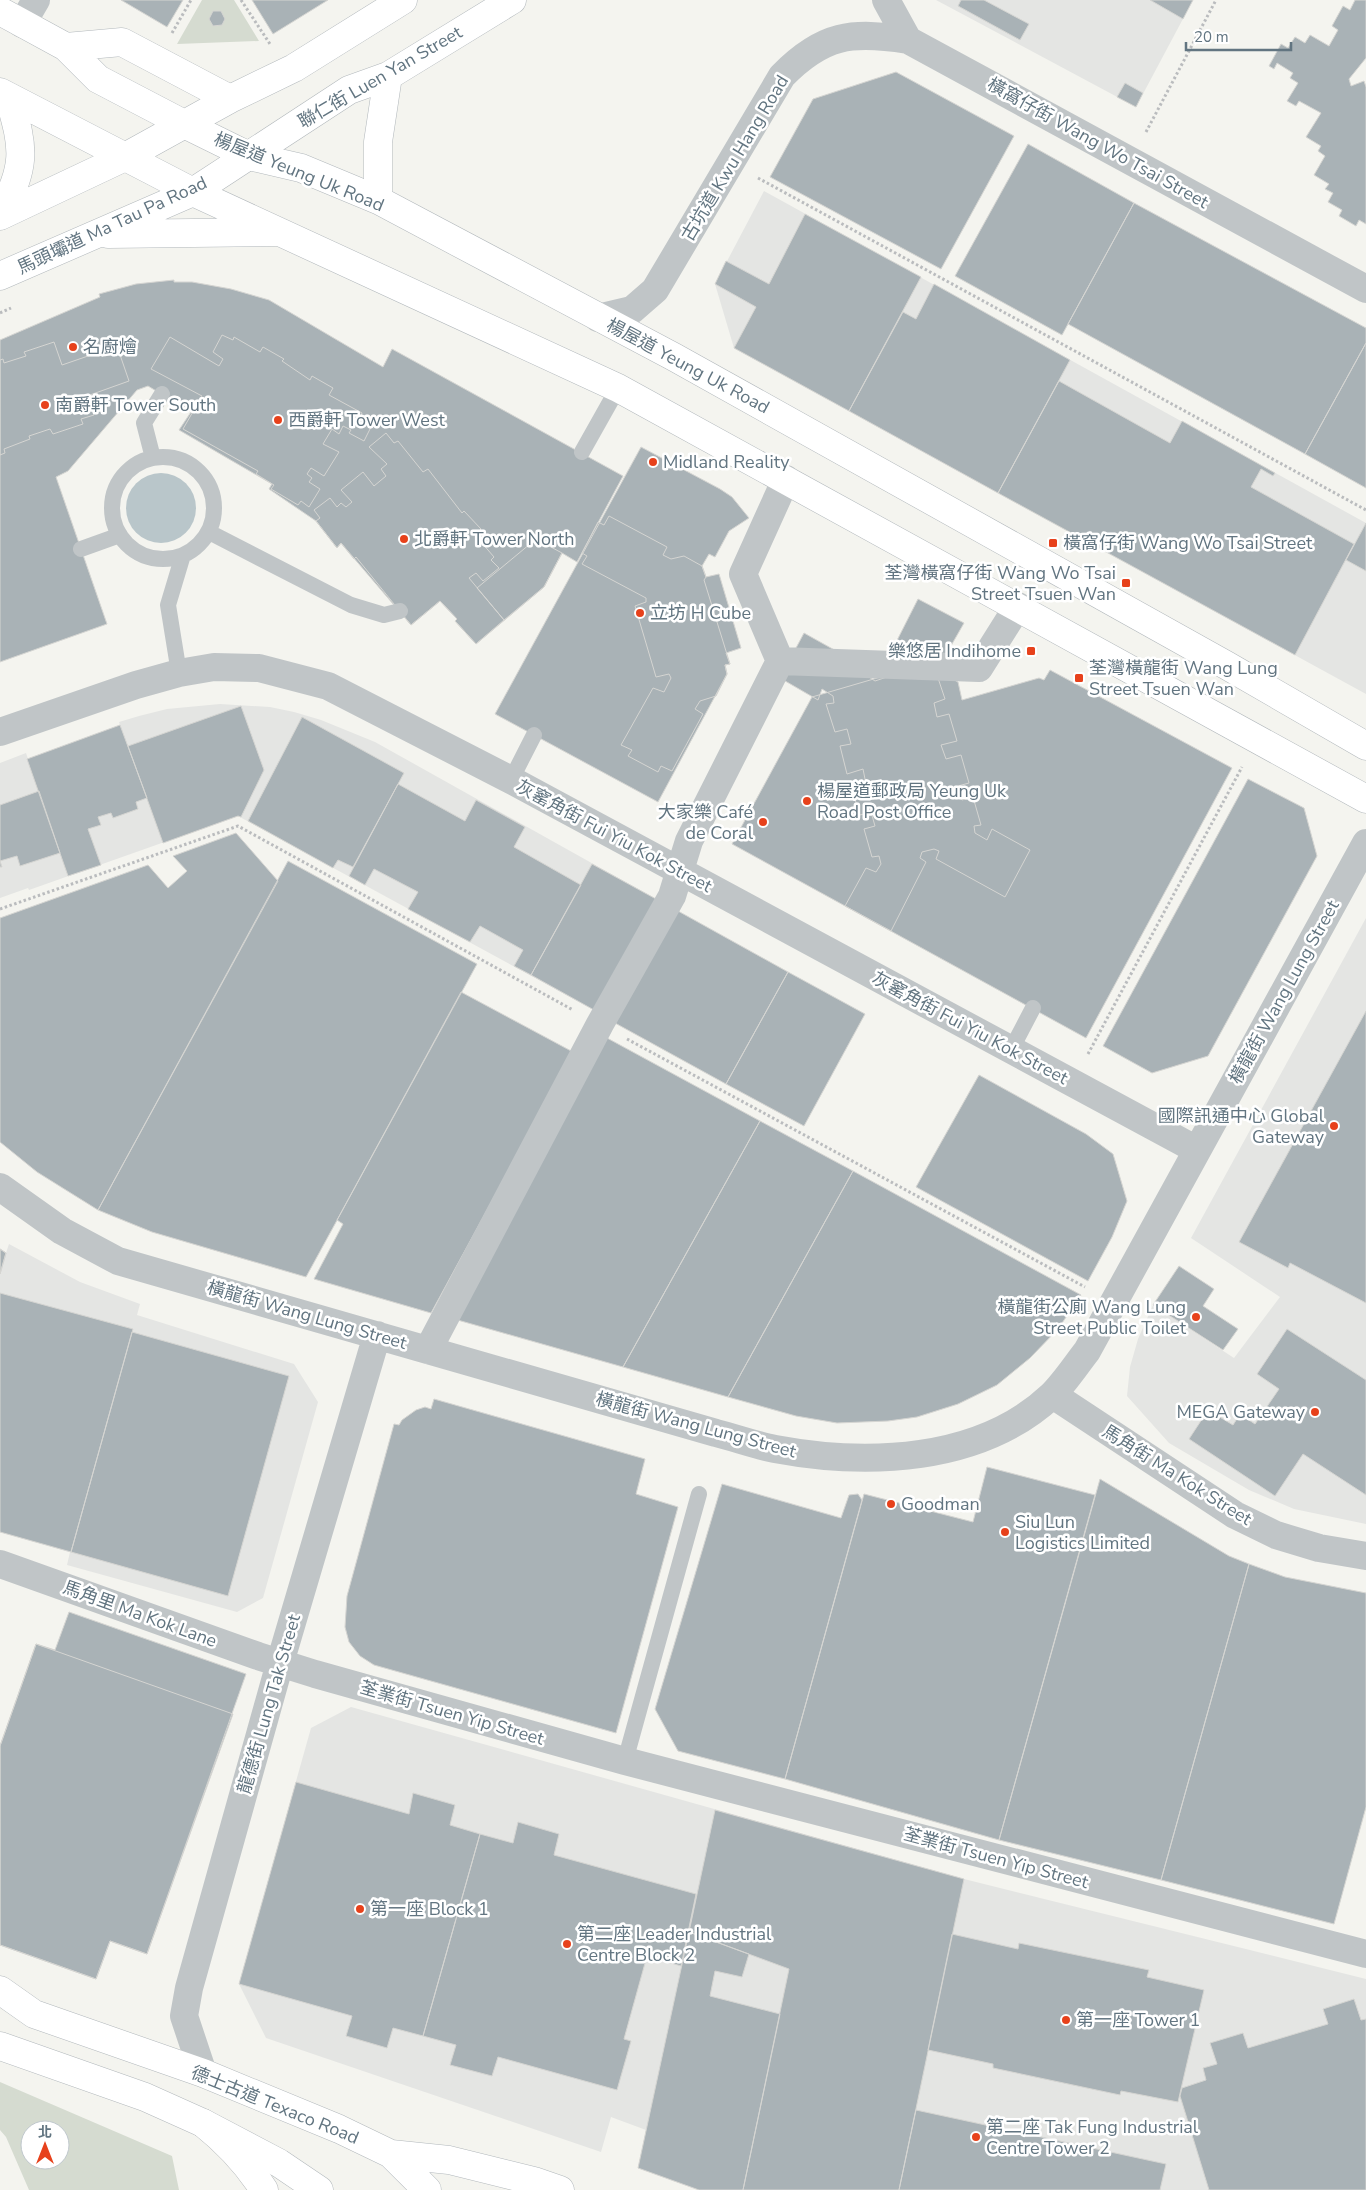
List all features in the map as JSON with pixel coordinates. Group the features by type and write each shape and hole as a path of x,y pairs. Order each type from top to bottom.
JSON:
{"main road":[{"path":"0,216 125,157 230,99 294,68 403,0"},
{"name":"聯仁街 Luen Yan Street","path":"249,156 349,90 388,76 512,0"},
{"name":"楊屋道 Yeung Uk Road","path":"11,18 66,47 98,79 186,125 249,156 301,168 378,200 695,369 1043,562 1366,746"},
{"path":"66,47 122,42 230,99"},
{"path":"378,200 378,142 388,76"},
{"path":"4,94 193,192 618,388 1018,606 1366,799"},
{"path":"0,216 15,186 21,160 20,142 4,94"},
{"name":"馬頭壩道 Ma Tau Pa Road","path":"0,276 92,234 193,192 249,156"},
{"path":"92,234 279,232"},
{"name":"德士古道 Texaco Road","path":"0,1990 34,2014 203,2074 339,2129 391,2154 449,2160 534,2181 560,2190"},
{"path":"0,2046 145,2097 203,2123 279,2163 319,2190"},
{"path":"203,2123 230,2144 252,2171 264,2190"},
{"path":"391,2154 427,2190"}],"street":[{"path":"11,18 36,0"},
{"path":"886,0 908,40"},
{"name":"古坑道 Kwu Hang Road","path":"598,318 632,310 655,290 782,76 795,63 826,42 846,37 872,34 908,40"},
{"name":"橫窩仔街 Wang Wo Tsai Street","path":"908,40 1366,289"},
{"path":"428,1350 600,1024 672,896 689,841 780,661 743,574 786,479"},
{"path":"780,661 979,668 1018,606"},
{"name":"灰窰角街 Fui Yiu Kok Street","path":"0,732 136,685 179,673 214,667 259,668 328,686 510,780 1197,1150"},
{"name":"橫龍街 Wang Lung Street","path":"0,1187 62,1231 118,1261 773,1449 822,1456 882,1458 945,1449 998,1432 1032,1411 1052,1394 1087,1351 1366,843"},
{"name":"龍德街 Lung Tak Street","path":"203,2074 184,2016 189,1988 280,1663 376,1335"},
{"name":"馬角街 Ma Kok Street","path":"1052,1394 1235,1515 1276,1535 1319,1548 1366,1556"},
{"name":"馬角里 Ma Kok Lane","path":"0,1564 280,1663"},
{"name":"荃業街 Tsuen Yip Street","path":"280,1663 625,1761 1366,1954"}],"lane":[{"path":"582,452 618,388"},
{"path":"153,458 144,423 162,394"},
{"path":"169,457 185,462 199,471 209,484 214,500 214,516 209,532 198,546 183,555 170,559 155,559 141,554 129,546 120,535 113,520 112,504 116,488 125,474 137,464 153,458 169,457"},
{"path":"209,532 351,605 384,615 400,611"},
{"path":"81,549 120,535"},
{"path":"179,673 168,605 183,555"},
{"path":"510,780 534,735"},
{"path":"1011,1050 1033,1008"},
{"path":"625,1761 699,1494"}],"path":[{"path":"169,37 191,0"},
{"path":"241,0 274,51"},
{"path":"1144,134 1216,0"},
{"path":"758,178 1366,510"},
{"path":"1086,1058 1245,762"},
{"path":"0,909 238,826 1092,1291"}],"shaded area":[{"path":"202,0 234,0 259,41 177,44"},
{"path":"936,0 1193,0 1136,107"},
{"path":"764,191 1366,523 1366,694 734,348 715,284"},
{"path":"161,473 174,476 186,483 193,495 196,508 193,521 186,533 174,540 161,543 148,540 136,533 129,521 126,508 129,495 136,483 148,476"},
{"path":"220,704 270,707 294,712 321,720 375,742 656,899 594,1010 238,816 29,890 28,888 0,898 0,763 26,753 28,759 120,725 119,722 139,716 167,709"},
{"path":"1366,918 1366,1524 1294,1509 1249,1490 1169,1443 1127,1396 1130,1367 1138,1339 1153,1305 1234,1358 1280,1297 1191,1238"},
{"path":"9,1244 80,1282 140,1304 137,1315 294,1364 318,1402 263,1598 237,1612 67,1565 70,1552 0,1532 0,1249 6,1253"},
{"path":"351,1707 964,1879 1366,1979 1366,2190 699,2190 638,2168 646,2130 611,2117 601,2152 266,2038 239,1984 311,1728"},
{"path":"0,2082 172,2156 179,2190 29,2190 20,2170 70,2170 70,2120 20,2120 20,2169 6,2137 0,2130"}],"building":[{"path":"121,0 183,0 167,27"},
{"path":"252,0 328,0 273,34"},
{"path":"961,0 984,0 1029,24 1020,40 958,6"},
{"path":"1150,0 1193,0 1183,19"},
{"path":"1355,0 1366,0 1366,58 1349,79 1351,86 1364,81 1366,87 1366,224 1359,220 1356,226 1339,216 1342,210 1328,202 1333,193 1325,189 1329,184 1314,175 1325,156 1318,151 1321,146 1306,137 1321,113 1299,101 1296,106 1287,101 1298,83 1290,78 1293,73 1277,63 1274,69 1269,66 1281,44 1288,48 1295,37 1305,43 1310,35 1329,46 1338,30 1332,26 1343,6 1350,10"},
{"path":"213,11 221,11 225,19 222,25 213,26 209,19"},
{"path":"896,72 1014,136 941,269 770,177 813,99"},
{"path":"1125,83 1143,93 1136,107 1117,97"},
{"path":"1028,144 1134,203 1062,335 955,276"},
{"path":"1134,203 1366,328 1366,343 1305,454 1068,324"},
{"path":"805,214 921,277 849,411 734,348 756,307 715,284 726,261 769,284"},
{"path":"174,280 174,282 192,282 231,289 269,300 383,367 392,349 623,476 577,562 562,553 544,587 476,644 440,601 411,625 341,543 337,548 316,521 269,489 272,484 179,430 191,412 148,386 137,390 68,471 56,477 107,624 0,662 0,340 100,297 99,294 136,284"},
{"path":"934,284 1070,360 998,493 849,411 903,312 916,319"},
{"name":"西爵軒 Tower West","path":"222,335 233,340 234,337 260,352 263,347 284,359 282,361 310,380 312,376 333,388 329,395 362,413 361,416 373,423 364,441 349,433 351,430 343,426 339,434 332,429 323,444 339,452 324,476 311,468 307,474 312,478 309,482 320,489 309,507 301,501 298,505 271,489 274,485 256,474 258,471 183,429 202,396 151,369 170,337 219,366 223,359 213,352"},
{"name":"南爵軒 Tower South","path":"54,342 62,365 117,346 129,381 87,396 94,415 81,419 83,424 53,434 50,429 29,436 30,439 4,449 5,453 0,455 0,360 3,359 4,363 26,356 24,352"},
{"path":"1366,343 1366,488 1305,454"},
{"path":"1059,381 1170,443 1182,421 1275,473 1273,476 1261,469 1251,487 1354,544 1295,655 998,493"},
{"name":"北爵軒 Tower North","path":"386,433 394,443 398,441 423,472 428,469 462,513 464,511 481,529 475,535 494,557 491,560 499,568 483,581 476,573 469,578 504,620 476,644 440,601 411,625 356,557 354,559 341,543 337,548 316,521 320,518 314,510 330,498 337,507 341,503 346,507 352,502 341,490 363,472 374,486 386,476 381,469 387,464 369,447"},
{"name":"立坊 H Cube","path":"641,447 720,489 732,497 749,518 729,531 715,557 709,554 702,566 706,577 719,574 741,648 726,653 730,664 725,665 727,674 658,802 495,714"},
{"path":"609,516 667,547 663,555 671,559 684,556 702,566 706,577 704,580 730,664 725,665 727,674 716,696 700,701 695,709 703,714 672,771 661,766 658,772 628,756 632,750 621,745 653,688 664,692 671,678 669,674 656,677 635,606 646,602 646,598 582,564 587,556 582,553 598,522 604,525"},
{"path":"1366,523 1366,571 1346,560"},
{"path":"536,539 562,553 544,587 504,620 477,588"},
{"path":"918,599 964,623 936,672 945,699 934,703 937,717 949,714 957,741 941,745 946,759 961,755 969,783 958,786 962,800 973,797 981,825 974,826 975,833 987,840 992,829 1030,850 1005,897 936,859 939,851 934,849 922,852 920,858 926,862 891,931 845,906 866,868 876,872 881,864 879,856 872,857 864,829 875,826 871,812 860,815 851,787 866,784 863,769 847,774 840,746 851,744 847,729 835,732 826,704 834,703 833,696 822,689 818,700 780,678 804,633 872,671 869,677 875,681 887,677 883,668"},
{"path":"925,664 958,682 962,700 1039,678 1044,680 1050,670 1232,768 1086,1038 732,844 812,697"},
{"path":"241,706 264,770 241,817 238,816 163,843 128,746"},
{"path":"302,717 404,773 353,867 338,860 333,868 248,821"},
{"path":"120,725 147,798 136,802 138,809 113,818 111,813 98,817 101,825 88,829 101,865 68,876 27,759"},
{"path":"1248,779 1304,808 1317,856 1208,1056 1152,1073 1103,1046"},
{"path":"398,784 465,821 476,800 525,827 514,847 581,885 531,975 514,966 523,950 480,926 470,942 408,909 418,892 374,869 365,885 349,876"},
{"path":"39,791 60,853 20,866 17,856 0,861 0,805"},
{"path":"236,833 278,881 98,1210 37,1172 0,1142 0,918 148,865 168,888 187,871 173,856"},
{"path":"288,861 477,964 306,1277 152,1232 98,1210"},
{"path":"592,864 656,899 594,1010 531,975"},
{"path":"678,911 788,972 726,1084 615,1023"},
{"path":"788,972 865,1014 804,1126 726,1084"},
{"path":"461,992 573,1052 431,1313 314,1279 343,1224 337,1220"},
{"name":"國際訊通中心 Global Gateway","path":"1366,1011 1366,1303 1290,1263 1288,1268 1239,1242"},
{"path":"607,1038 760,1121 623,1367 454,1319"},
{"path":"979,1075 1086,1134 1113,1154 1127,1201 1112,1237 1088,1281 916,1187"},
{"path":"760,1121 853,1171 728,1397 623,1367"},
{"path":"853,1171 1081,1295 1058,1329 1030,1358 997,1385 958,1404 917,1417 888,1421 837,1423 796,1416 728,1397"},
{"path":"0,1249 6,1253 0,1274"},
{"path":"0,1249 6,1253 0,1274"},
{"name":"橫龍街公廁 Wang Lung Street Public Toilet","path":"1179,1266 1214,1289 1203,1306 1238,1329 1223,1350 1153,1305"},
{"path":"0,1293 133,1329 71,1552 0,1532"},
{"name":"MEGA Gateway","path":"1287,1329 1366,1380 1366,1495 1303,1454 1275,1496 1189,1439 1208,1410 1233,1425 1240,1414 1255,1424 1279,1389 1257,1374"},
{"path":"132,1332 289,1376 228,1596 71,1552"},
{"path":"434,1399 645,1459 636,1494 678,1507 616,1733 374,1665 360,1656 349,1642 345,1627 347,1596 394,1424 399,1425 402,1420 416,1410 425,1407 431,1409"},
{"path":"987,1467 1095,1495 999,1840 785,1779 864,1494 973,1522"},
{"path":"1100,1479 1229,1556 1249,1564 1161,1880 999,1840"},
{"path":"722,1484 841,1518 849,1495 858,1494 862,1500 785,1779 678,1751 655,1709"},
{"path":"1249,1564 1285,1577 1366,1593 1366,1807 1334,1924 1161,1880"},
{"path":"69,1612 246,1674 147,1954 110,1941 96,1979 0,1945 0,1746 36,1644 55,1650"},
{"path":"36,1644 233,1714 147,1954 110,1941 96,1979 0,1945 0,1746"},
{"name":"第一座 Block 1","path":"296,1782 409,1814 413,1793 455,1805 450,1825 480,1834 423,2036 393,2028 387,2048 346,2036 352,2016 239,1984"},
{"path":"715,1810 964,1879 899,2190 743,2190 789,1969 689,1932"},
{"name":"第二座 Leader Industrial Centre Block 2","path":"518,1822 559,1834 554,1855 696,1894 681,1966 647,1956 624,2039 631,2041 617,2090 498,2057 492,2076 450,2065 456,2045 423,2036 480,1834 513,1843"},
{"path":"689,1932 749,1954 742,1977 715,1971 710,1996 780,2014 743,2190 699,2190 638,2168"},
{"name":"第一座 Tower 1","path":"952,1934 1018,1949 1019,1943 1149,1970 1147,1977 1204,1990 1178,2102 1121,2091 1120,2095 993,2068 993,2064 928,2050"},
{"path":"1354,1999 1361,2020 1366,2019 1366,2190 1209,2190 1180,2096 1182,2088 1206,2080 1203,2068 1217,2064 1210,2043 1243,2033 1248,2048 1328,2024 1323,2009"},
{"name":"第二座 Tak Fung Industrial Centre Tower 2","path":"916,2110 1166,2164 1160,2190 899,2190"}],"place":[{"name":"名廚燴","path":"73,347"},
{"name":"南爵軒 Tower South","path":"45,405"},
{"name":"西爵軒 Tower West","path":"278,420"},
{"name":"Midland Reality","path":"653,462"},
{"name":"北爵軒 Tower North","path":"404,539"},
{"name":"橫窩仔街 Wang Wo Tsai Street","path":"1053,543"},
{"name":"荃灣橫窩仔街 Wang Wo Tsai Street Tsuen Wan","path":"1126,583"},
{"name":"立坊 H Cube","path":"640,613"},
{"name":"樂悠居 Indihome","path":"1031,651"},
{"name":"荃灣橫龍街 Wang Lung Street Tsuen Wan","path":"1079,678"},
{"name":"楊屋道郵政局 Yeung Uk Road Post Office","path":"807,801"},
{"name":"大家樂 Café de Coral","path":"763,822"},
{"name":"國際訊通中心 Global Gateway","path":"1334,1126"},
{"name":"橫龍街公廁 Wang Lung Street Public Toilet","path":"1196,1317"},
{"name":"MEGA Gateway","path":"1315,1412"},
{"name":"Goodman","path":"891,1504"},
{"name":"Siu Lun Logistics Limited","path":"1005,1532"},
{"name":"第一座 Block 1","path":"360,1909"},
{"name":"第二座 Leader Industrial Centre Block 2","path":"567,1944"},
{"name":"第一座 Tower 1","path":"1066,2020"},
{"name":"第二座 Tak Fung Industrial Centre Tower 2","path":"976,2137"}]}
